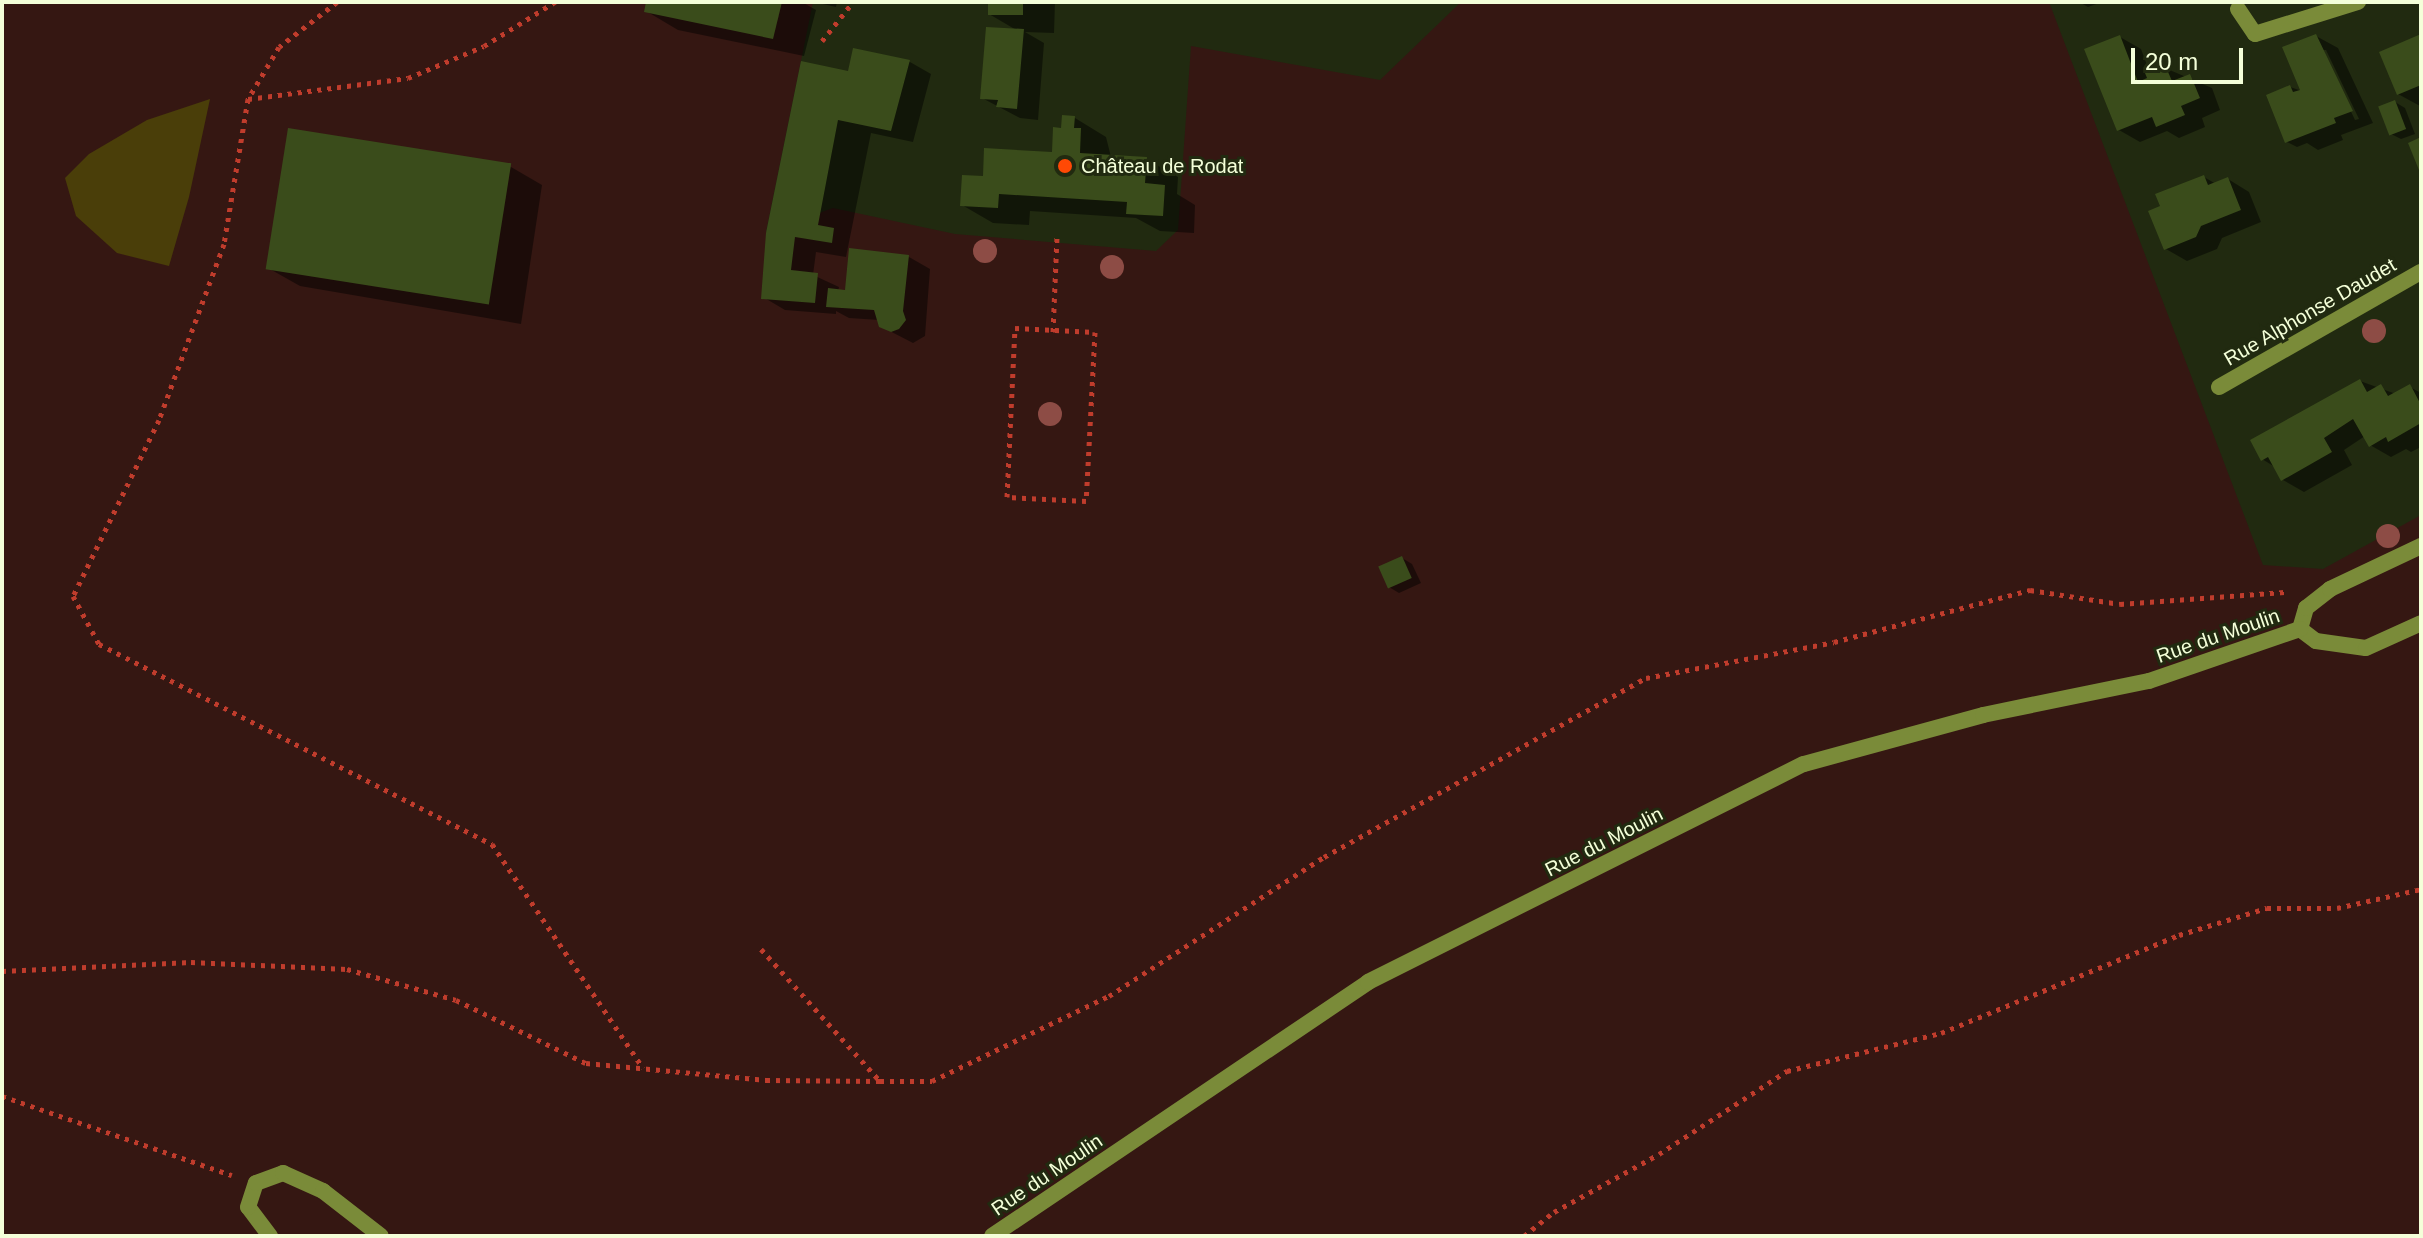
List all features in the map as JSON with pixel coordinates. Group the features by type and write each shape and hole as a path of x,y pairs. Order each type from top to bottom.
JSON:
{"street":[{"path":"2238,9 2255,34 2358,2"},
{"name":"Rue Alphonse Daudet","path":"2219,387 2421,272"},
{"path":"2421,546 2330,589 2306,608 2300,629 2316,641 2366,648 2421,623"},
{"name":"Rue du Moulin","path":"992,1236 1368,982 1804,764 1983,715 2149,681 2300,629"},
{"path":"270,1236 248,1207 256,1183 283,1173 323,1191 381,1236"}],"path":[{"path":"337,2 279,47 248,99 224,244 159,420 73,596 99,644 492,844 643,1068"},
{"path":"248,99 408,78 484,46 555,2"},
{"path":"822,41 853,2"},
{"path":"1053,332 1057,235"},
{"path":"1015,328 1053,332 1095,332 1086,501 1007,497 1015,328"},
{"path":"2,971 191,962 347,969 456,1000 586,1063 766,1080 932,1081 1109,996 1324,857 1646,678 1834,642 2030,590 2120,604 2330,589"},
{"path":"1524,1236 1554,1212 1659,1154 1787,1071 1941,1033 2179,935 2267,908 2337,908 2421,889"},
{"path":"761,949 880,1081"},
{"path":"2,1096 256,1183"}],"shaded area":[{"path":"2,2 813,2 766,232 833,208 955,234 1156,251 1178,230 1191,46 1380,80 1461,2 2049,2 2263,565 2323,569 2421,515 2421,1236 2,1236"},
{"path":"210,99 189,197 169,266 117,253 76,216 65,178 89,154 147,120"}],"building":[{"path":"646,2 782,2 773,39 644,12"},
{"path":"988,2 1023,2 1023,15 988,15"},
{"path":"986,27 1024,29 1017,109 996,107 998,100 980,99"},
{"path":"2316,34 2353,111 2334,118 2336,123 2285,143 2266,95 2290,85 2293,92 2300,90 2282,47"},
{"path":"2421,34 2421,85 2397,95 2379,52"},
{"path":"2120,35 2138,82 2147,78 2145,73 2165,65 2172,81 2190,74 2200,98 2181,106 2185,115 2156,127 2152,117 2117,131 2084,49"},
{"path":"853,48 910,60 891,131 838,120 818,225 834,228 832,243 795,237 791,270 818,273 815,303 761,299 766,233 801,61 848,71"},
{"path":"2395,100 2406,129 2389,135 2378,106"},
{"name":"Château de Rodat","path":"1062,115 1075,116 1074,128 1081,128 1080,153 1147,157 1145,183 1165,185 1163,216 1126,214 1127,202 999,194 998,208 960,206 962,175 983,176 984,148 1052,152 1053,127 1061,128"},
{"path":"288,128 511,163 489,305 266,269"},
{"path":"2421,137 2421,175 2408,143"},
{"path":"2204,175 2208,185 2228,177 2241,210 2201,226 2196,237 2164,250 2148,211 2160,206 2155,194"},
{"path":"849,248 909,255 903,311 906,320 899,329 891,332 879,327 874,310 826,307 828,288 845,290"},
{"path":"2360,379 2367,392 2381,384 2388,396 2410,384 2421,405 2421,423 2388,442 2386,437 2369,447 2353,419 2324,438 2332,452 2281,481 2268,457 2261,461 2250,440"},
{"path":"1402,556 1412,578 1388,589 1378,567"}],"place":[{"name":"Château de Rodat","path":"1065,166"}]}
